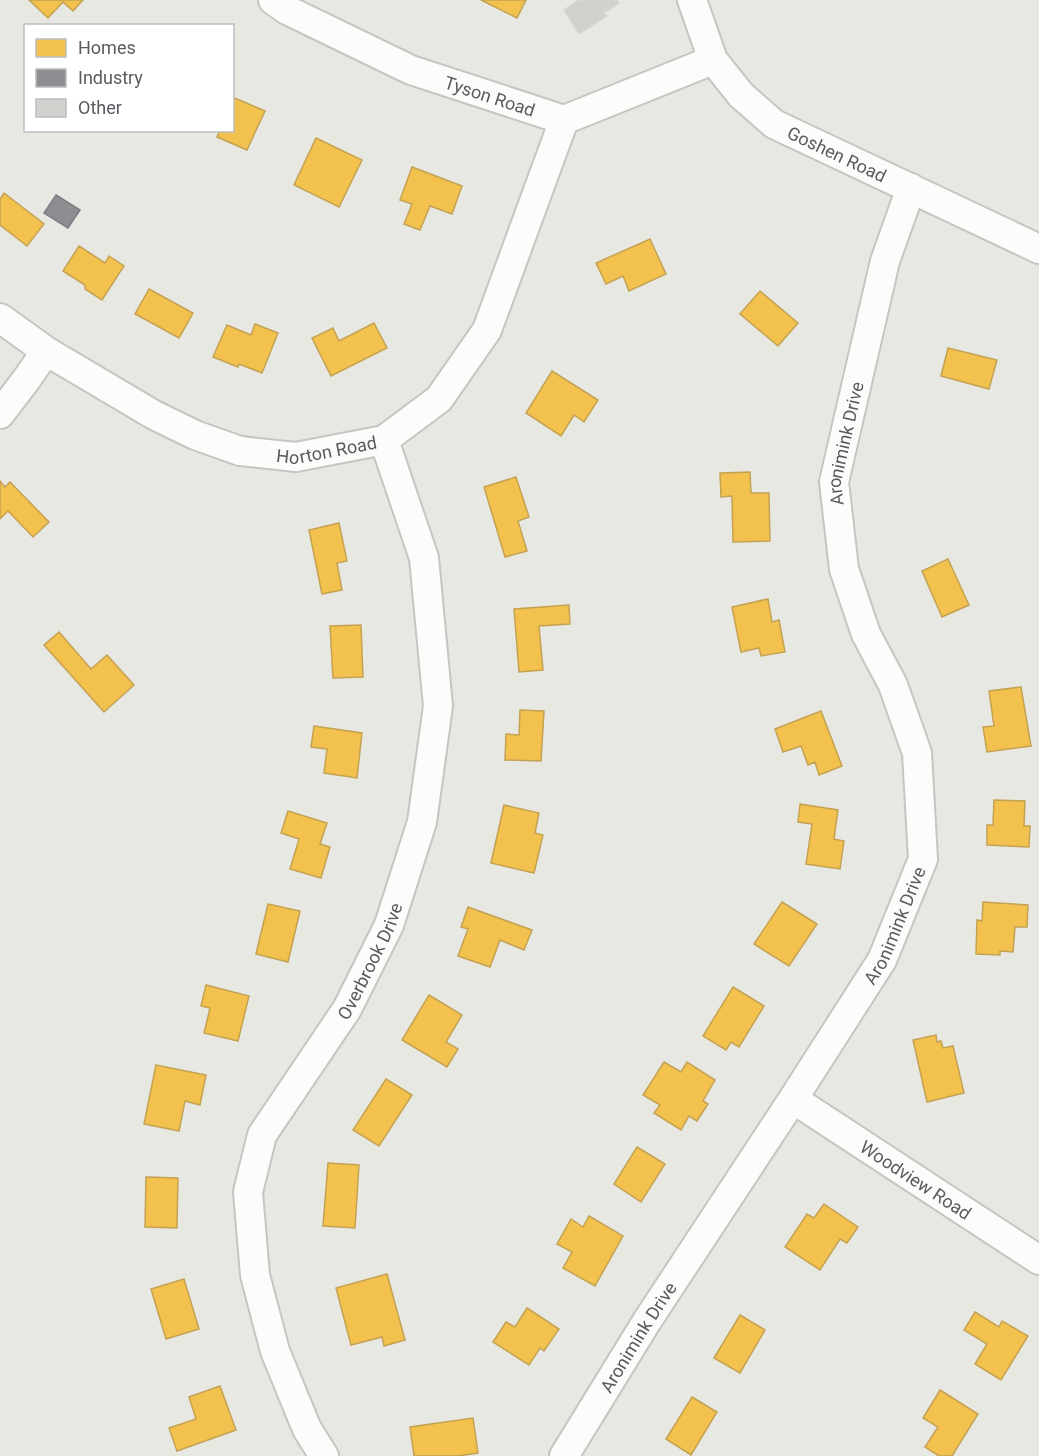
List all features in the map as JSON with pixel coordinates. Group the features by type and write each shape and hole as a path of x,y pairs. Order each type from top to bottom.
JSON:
{"street":[{"name":"Tyson Road","path":"273,0 287,10 411,70 564,120"},
{"name":"Goshen Road","path":"692,0 713,60 741,95 774,124 1039,249"},
{"path":"564,120 713,60"},
{"name":"Horton Road","path":"0,318 46,351 154,415 195,435 240,451 296,457 384,440 439,399 487,330 564,120"},
{"name":"Aronimink Drive","path":"564,1456 647,1321 882,960 923,859 917,753 893,685 866,634 844,569 834,482 885,261 912,188"},
{"path":"0,414 46,351"},
{"name":"Overbrook Drive","path":"324,1456 307,1429 275,1351 255,1275 248,1192 262,1135 347,1009 389,925 422,822 438,706 424,558 384,440"},
{"name":"Woodview Road","path":"793,1099 1039,1260"}],"building: Homes":[{"path":"29,0 83,0 73,11 63,2 48,18"},
{"path":"481,0 526,0 517,18"},
{"path":"234,98 265,111 247,150 217,137 219,132 234,132"},
{"path":"316,138 362,160 339,207 294,185"},
{"path":"412,167 462,186 452,214 430,206 420,230 404,224 412,204 400,200"},
{"path":"4,193 44,224 27,246 0,225 0,199"},
{"path":"650,239 666,274 629,291 623,276 606,284 596,263"},
{"path":"79,246 105,263 109,256 124,266 102,300 85,289 85,285 63,271"},
{"path":"149,289 193,313 179,338 135,314"},
{"path":"760,291 798,323 778,346 740,314"},
{"path":"374,323 387,348 331,376 312,338 333,328 339,341"},
{"path":"255,324 278,333 262,373 213,357 227,325 251,335"},
{"path":"948,348 997,360 989,389 941,376"},
{"path":"552,371 598,400 584,422 574,415 561,436 526,413"},
{"path":"750,472 751,493 769,493 770,541 733,542 732,496 721,497 720,473"},
{"path":"516,477 529,517 518,521 527,551 505,557 484,487"},
{"path":"0,481 5,487 10,482 49,522 33,537 8,511 0,519"},
{"path":"339,523 347,561 337,563 342,590 322,594 309,530"},
{"path":"948,559 969,605 942,617 922,571"},
{"path":"768,599 772,622 779,620 785,652 761,656 759,648 741,652 732,607"},
{"path":"569,605 570,624 539,626 543,670 519,672 514,609"},
{"path":"361,625 363,677 333,678 330,626"},
{"path":"59,632 91,669 107,655 134,685 104,712 44,645"},
{"path":"1021,687 1031,746 987,752 983,727 994,726 989,691"},
{"path":"520,710 544,711 541,761 505,760 506,734 519,735"},
{"path":"821,711 842,766 819,775 815,762 808,765 801,746 783,752 775,729"},
{"path":"314,726 362,733 357,778 324,773 327,749 311,747"},
{"path":"994,800 1025,801 1024,826 1030,826 1029,847 987,845 987,825 993,825"},
{"path":"800,804 838,810 834,839 844,841 840,869 806,864 812,824 798,822"},
{"path":"504,805 539,813 535,833 543,835 534,873 491,863"},
{"path":"288,811 327,823 320,844 330,847 321,878 290,869 299,839 281,833"},
{"path":"782,902 817,924 789,966 754,944"},
{"path":"983,902 1028,905 1027,927 1015,927 1013,952 1000,951 1000,955 976,954 977,920 982,921"},
{"path":"268,904 300,911 288,962 256,954"},
{"path":"468,907 532,930 524,950 500,940 490,967 458,956 468,929 461,927"},
{"path":"206,985 249,996 238,1041 204,1033 210,1008 201,1006"},
{"path":"733,987 764,1006 739,1047 731,1042 726,1050 703,1036"},
{"path":"429,995 462,1015 446,1042 458,1049 447,1067 402,1040"},
{"path":"936,1035 937,1042 941,1041 943,1048 953,1046 964,1093 927,1102 913,1040"},
{"path":"664,1062 681,1072 687,1062 715,1080 703,1101 708,1104 697,1121 689,1116 681,1130 654,1113 660,1105 643,1095"},
{"path":"156,1065 206,1075 200,1105 185,1101 179,1131 144,1124"},
{"path":"386,1079 412,1095 379,1146 353,1130"},
{"path":"637,1147 665,1164 641,1202 614,1184"},
{"path":"328,1163 359,1165 355,1228 323,1226"},
{"path":"146,1177 178,1178 177,1228 145,1227"},
{"path":"824,1204 858,1227 847,1243 840,1239 820,1270 785,1247 807,1214 814,1218"},
{"path":"589,1216 623,1236 595,1286 563,1268 572,1252 557,1244 571,1219 583,1227"},
{"path":"387,1274 405,1340 384,1346 382,1337 351,1345 336,1288"},
{"path":"184,1279 199,1329 166,1339 151,1289"},
{"path":"527,1308 559,1329 544,1351 540,1348 529,1365 493,1342 506,1322 515,1327"},
{"path":"975,1312 999,1327 1002,1321 1028,1336 1001,1380 975,1364 987,1344 964,1330"},
{"path":"740,1315 765,1330 740,1373 714,1358"},
{"path":"220,1386 236,1430 177,1451 169,1428 196,1419 189,1397"},
{"path":"940,1390 978,1414 952,1456 939,1456 925,1447 938,1427 923,1418"},
{"path":"692,1397 717,1412 691,1455 666,1439"},
{"path":"473,1418 478,1453 458,1456 414,1456 410,1427"}],"building: Industry":[{"path":"56,195 80,210 68,228 44,213"}],"building: Other":[{"path":"579,0 617,0 619,3 604,13 607,16 579,34 564,10"}]}
